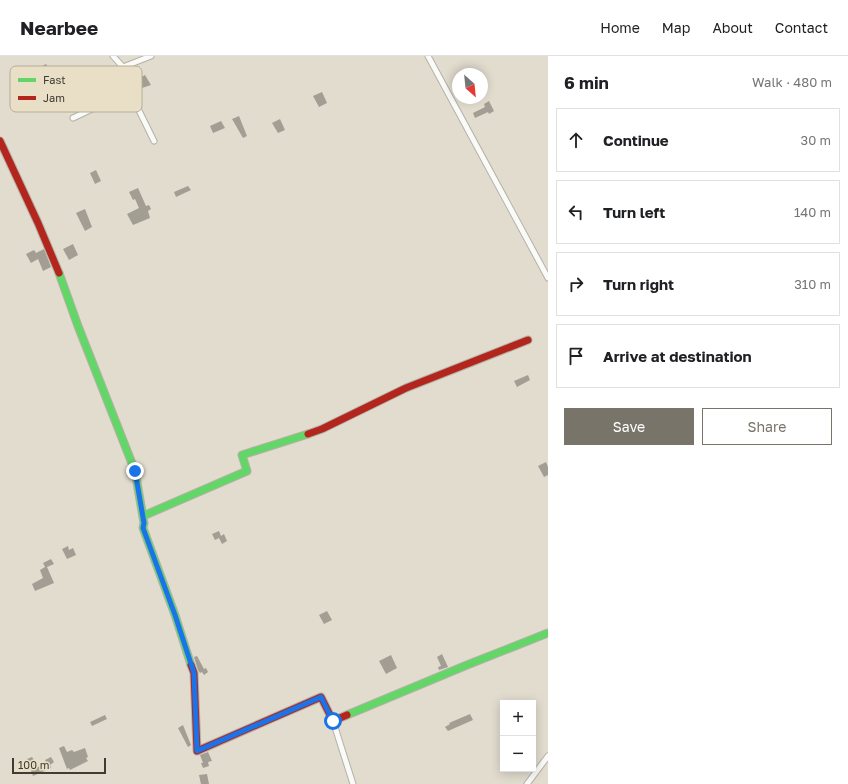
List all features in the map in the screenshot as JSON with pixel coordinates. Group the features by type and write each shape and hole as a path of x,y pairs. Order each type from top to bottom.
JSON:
{"street":[{"path":"113,56 122,66"},
{"path":"126,66 151,56"},
{"path":"428,56 548,278"},
{"path":"74,118 87,112"},
{"path":"140,112 154,141"},
{"path":"0,141 38,222 66,290 78,326 135,471 144,523 143,528 175,615 194,673 197,751 321,697 333,721 353,784"},
{"path":"143,516 247,471 242,455 322,429 406,388 528,340"},
{"path":"333,721 416,684 494,652 548,633"},
{"path":"527,784 548,756"}],"building":[{"path":"145,75 151,85 142,88 142,76"},
{"path":"322,92 327,103 319,107 313,96"},
{"path":"488,102 494,111 475,118 473,113 485,107 484,104 488,104"},
{"path":"239,116 247,136 243,138 232,119"},
{"path":"280,119 285,130 278,133 272,123"},
{"path":"221,121 225,128 213,133 210,126"},
{"path":"96,170 101,181 95,184 90,173"},
{"path":"188,186 191,190 176,197 174,192"},
{"path":"138,188 146,206 149,205 151,209 148,211 150,218 133,225 127,214 139,208 135,199 133,200 129,192"},
{"path":"85,209 92,227 85,231 76,213"},
{"path":"73,244 78,255 69,260 63,249"},
{"path":"44,249 51,267 43,271 38,259 31,263 26,254 34,250 36,253"},
{"path":"528,375 530,380 517,387 514,381"},
{"path":"546,462 548,467 548,475 544,477 538,466"},
{"path":"219,531 221,536 224,534 227,541 222,544 219,538 215,540 212,534"},
{"path":"68,546 69,550 73,548 76,555 67,559 62,549"},
{"path":"51,559 54,564 47,567 54,583 35,591 32,584 43,578 40,570 45,567 43,563"},
{"path":"327,611 332,620 324,624 319,615"},
{"path":"442,654 448,667 439,670 438,667 441,666 437,657"},
{"path":"391,655 397,668 386,674 379,661"},
{"path":"197,656 204,669 206,668 208,672 204,675 198,670 194,657"},
{"path":"470,714 473,720 448,731 445,727 450,724 449,723"},
{"path":"105,715 107,719 92,726 90,722"},
{"path":"183,725 191,745 188,747 178,728"},
{"path":"64,746 67,752 72,750 74,752 85,748 88,757 86,758 88,761 70,770 69,768 67,769 59,748"},
{"path":"208,752 212,761 208,762 209,766 203,768 200,755"},
{"path":"32,757 38,767 47,764 45,760 51,757 54,762 50,765 51,768 33,776 31,766 27,759"},
{"path":"207,774 209,784 201,784 199,775"}],"traffic: fast":[{"path":"59,273 78,326 135,471 144,523 143,528 175,615 191,665"},
{"path":"143,516 247,471 242,455 308,434"},
{"path":"347,715 548,633"}],"traffic: jam":[{"path":"0,141 38,223 59,273"},
{"path":"308,434 322,429 406,388 528,340"},
{"path":"191,665 194,673 197,751 321,697 333,721 347,715"}],"route":[{"path":"135,471 144,523 143,528 175,615 194,673 197,751 321,697 333,721"}]}
